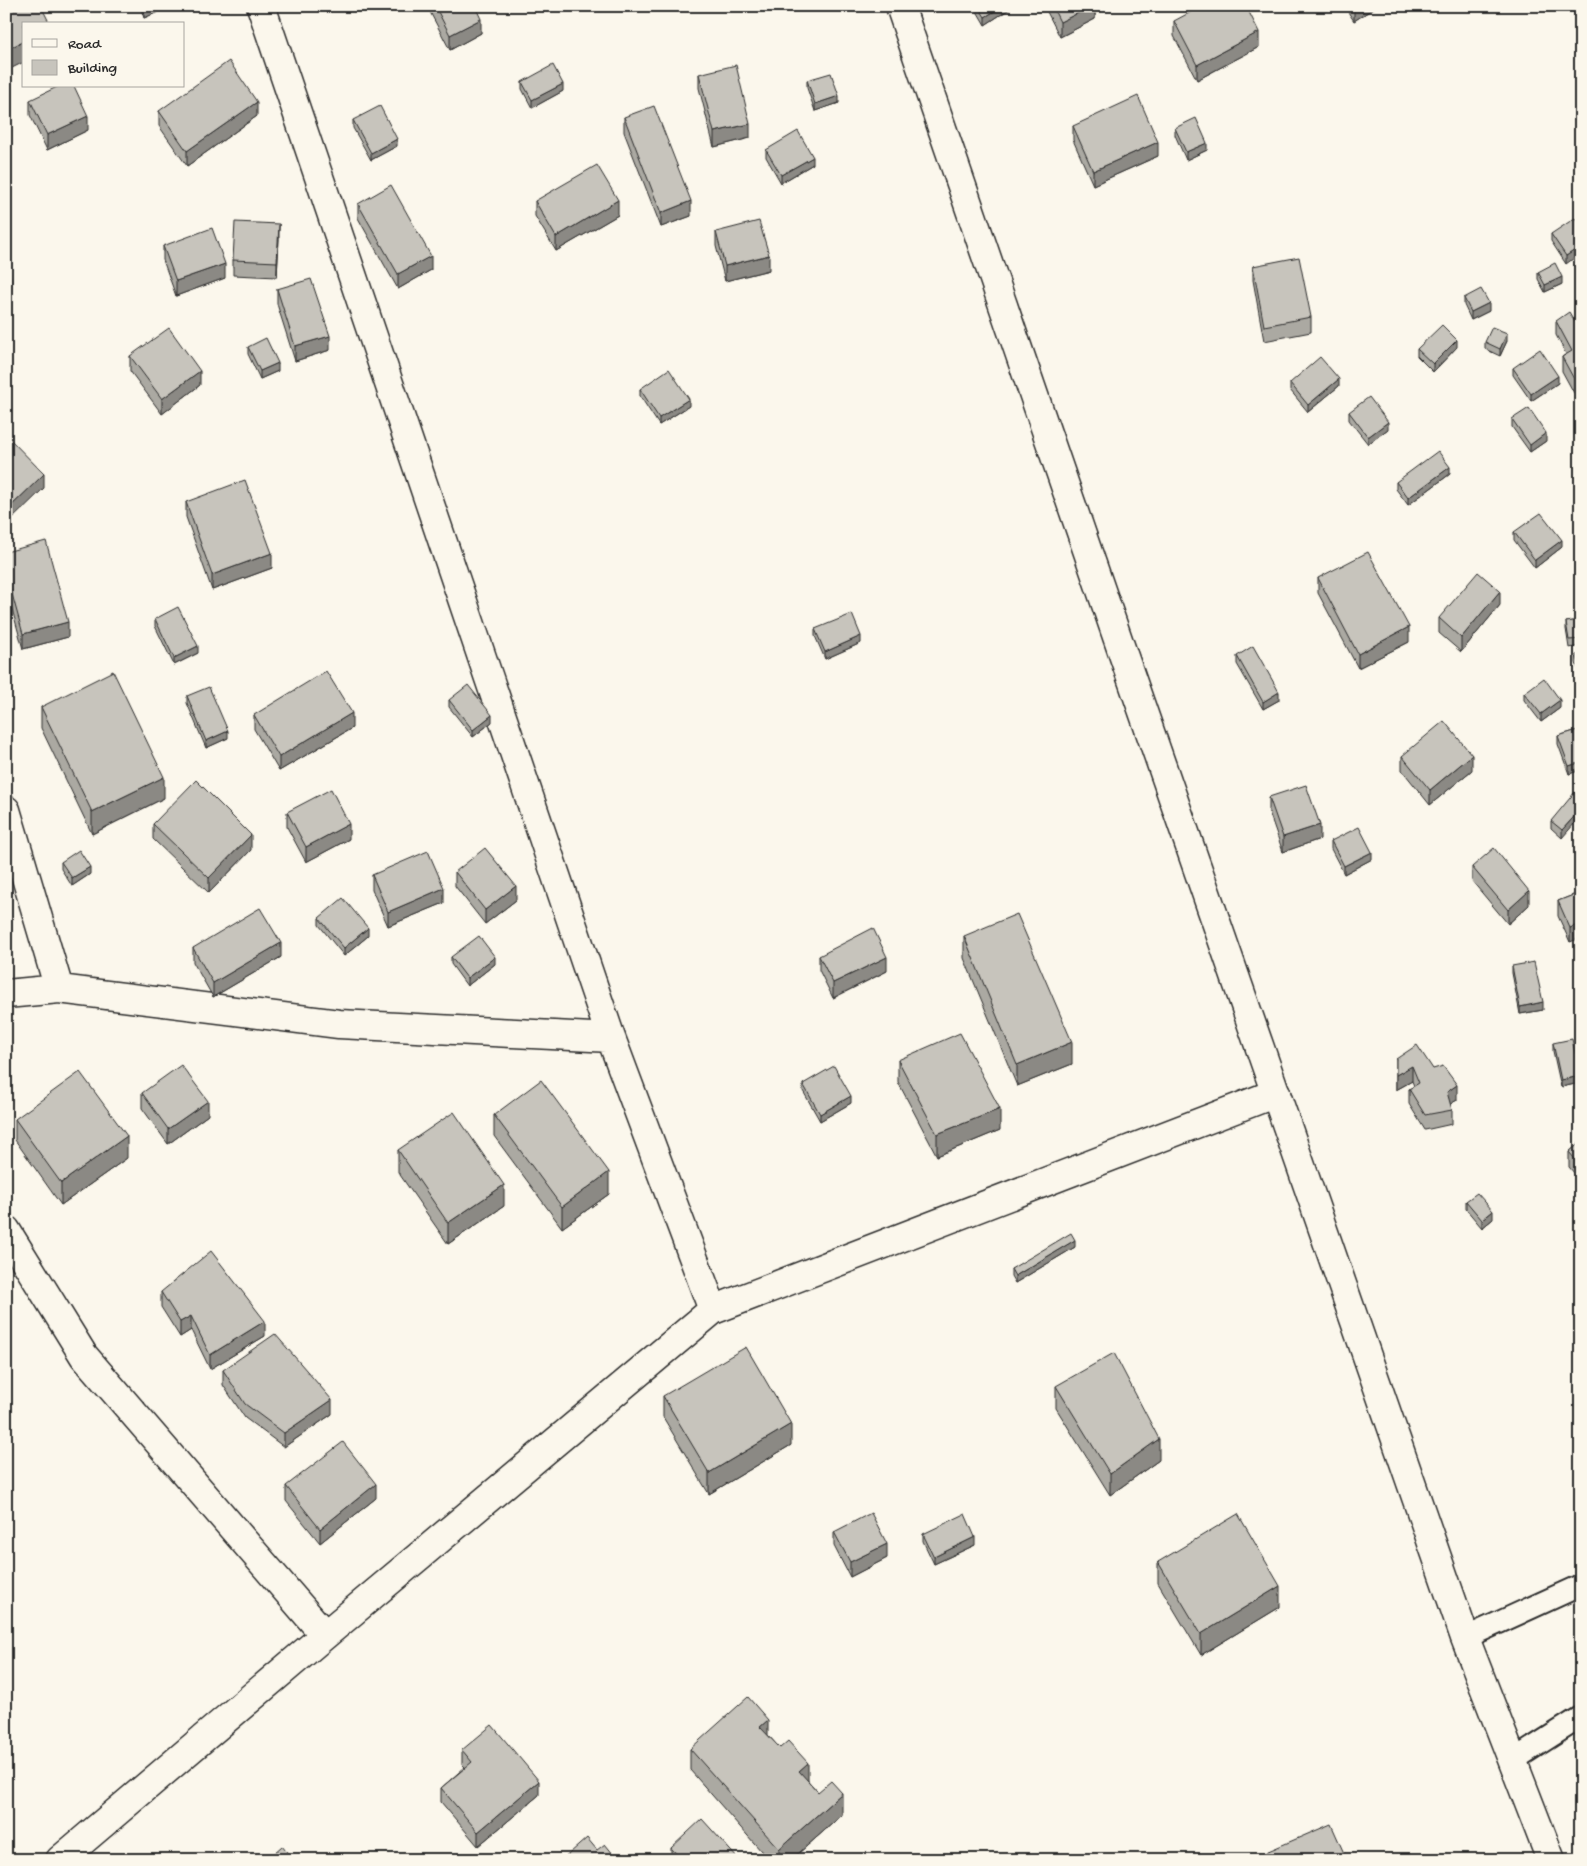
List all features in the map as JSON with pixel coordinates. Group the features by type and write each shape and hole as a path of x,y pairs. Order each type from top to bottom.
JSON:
{"street":[{"path":"262,6 611,1038 713,1310"},
{"path":"900,6 1120,648 1465,1638 1551,1860"},
{"path":"6,810 59,989"},
{"path":"6,994 59,989 340,1024 611,1038"},
{"path":"60,1860 713,1310 1276,1093"},
{"path":"6,1230 84,1356 326,1635"}],"lane":[{"path":"1465,1638 1581,1585"},
{"path":"1512,1760 1581,1717"}],"building":[{"path":"6,6 41,6 49,22 22,22 22,42 6,50"},
{"path":"435,6 475,6 481,19 450,35"},
{"path":"978,6 1003,6 985,17"},
{"path":"1052,6 1092,6 1060,22"},
{"path":"1202,6 1246,6 1259,32 1197,65 1174,21"},
{"path":"229,61 257,102 187,151 159,111"},
{"path":"553,65 563,84 532,100 522,82"},
{"path":"736,65 750,124 714,132 699,74"},
{"path":"831,73 839,96 815,104 807,80"},
{"path":"55,88 75,88 88,116 47,135 30,100"},
{"path":"1138,96 1158,142 1093,171 1073,126"},
{"path":"380,106 397,139 371,153 353,120"},
{"path":"654,106 691,201 661,213 624,117"},
{"path":"1196,118 1207,143 1186,152 1175,128"},
{"path":"798,131 813,157 781,175 766,150"},
{"path":"597,165 618,200 556,237 535,201"},
{"path":"391,185 431,256 398,274 358,204"},
{"path":"1575,218 1581,226 1581,246 1566,256 1551,234"},
{"path":"759,221 769,255 725,266 716,232"},
{"path":"235,222 279,224 277,262 233,260"},
{"path":"212,228 225,264 176,281 163,246"},
{"path":"6,257 11,278 6,279"},
{"path":"1299,257 1311,317 1264,326 1253,266"},
{"path":"1555,263 1562,277 1545,285 1538,272"},
{"path":"311,279 330,336 295,346 277,289"},
{"path":"1481,289 1489,303 1471,312 1464,298"},
{"path":"1569,312 1581,332 1581,375 1574,379 1562,357 1572,351 1556,321"},
{"path":"1442,325 1457,340 1433,364 1417,349"},
{"path":"1492,327 1507,333 1500,349 1485,342"},
{"path":"169,328 200,371 162,399 130,356"},
{"path":"266,338 278,363 260,371 248,347"},
{"path":"1540,349 1558,376 1531,394 1513,368"},
{"path":"1320,357 1339,379 1308,405 1290,383"},
{"path":"669,369 689,399 659,418 640,389"},
{"path":"1369,397 1388,422 1368,437 1349,412"},
{"path":"1529,408 1546,433 1530,445 1512,419"},
{"path":"6,435 44,474 6,511"},
{"path":"1438,451 1450,467 1408,498 1396,482"},
{"path":"245,480 272,553 212,575 186,502"},
{"path":"1541,513 1562,540 1535,560 1514,532"},
{"path":"46,541 68,622 23,634 6,572 6,552"},
{"path":"1368,552 1409,627 1358,654 1318,578"},
{"path":"1478,572 1500,591 1461,638 1439,618"},
{"path":"178,607 198,646 174,658 155,619"},
{"path":"852,614 861,636 825,652 815,629"},
{"path":"1581,620 1581,639 1569,640 1566,622"},
{"path":"1253,646 1279,692 1263,702 1237,656"},
{"path":"1581,654 1581,668 1576,655"},
{"path":"113,671 164,777 92,812 41,707"},
{"path":"326,671 352,713 279,757 254,715"},
{"path":"1544,678 1560,700 1541,714 1524,693"},
{"path":"468,685 492,715 473,730 449,700"},
{"path":"209,687 228,731 206,741 187,696"},
{"path":"1444,721 1472,755 1430,790 1402,756"},
{"path":"1581,729 1581,762 1569,766 1558,736"},
{"path":"196,780 251,835 209,878 153,824"},
{"path":"1306,785 1320,825 1283,837 1269,797"},
{"path":"331,789 349,824 306,847 287,812"},
{"path":"1575,792 1581,796 1581,809 1562,830 1551,821"},
{"path":"1359,827 1372,852 1344,866 1331,841"},
{"path":"485,848 516,886 485,910 455,872"},
{"path":"1494,848 1529,891 1508,910 1472,867"},
{"path":"79,850 90,867 72,878 61,862"},
{"path":"428,851 444,888 388,912 372,875"},
{"path":"1581,892 1581,923 1570,928 1558,901"},
{"path":"343,898 368,928 344,948 319,918"},
{"path":"260,908 281,943 213,983 193,948"},
{"path":"1017,914 1072,1042 1017,1065 964,936"},
{"path":"873,928 887,957 833,983 819,956"},
{"path":"479,936 495,957 467,978 451,957"},
{"path":"1534,962 1543,1002 1520,1007 1512,966"},
{"path":"960,1033 1000,1109 937,1134 898,1060"},
{"path":"1572,1039 1580,1076 1561,1080 1553,1043"},
{"path":"1417,1045 1433,1069 1443,1066 1457,1085 1447,1092 1452,1110 1425,1115 1409,1089 1419,1083 1412,1066 1396,1075 1396,1059"},
{"path":"181,1065 208,1101 168,1129 142,1093"},
{"path":"834,1066 851,1096 820,1114 803,1084"},
{"path":"80,1072 127,1136 61,1183 15,1119"},
{"path":"541,1080 609,1172 562,1207 494,1115"},
{"path":"454,1112 504,1185 448,1223 398,1150"},
{"path":"1581,1142 1581,1166 1569,1152"},
{"path":"1477,1193 1493,1211 1482,1220 1466,1201"},
{"path":"1071,1233 1075,1240 1015,1276 1011,1269"},
{"path":"211,1251 265,1321 210,1355 191,1316 180,1322 161,1292"},
{"path":"275,1334 332,1400 284,1433 245,1404 223,1370"},
{"path":"746,1347 791,1424 709,1473 663,1396"},
{"path":"1114,1353 1159,1439 1110,1474 1056,1386"},
{"path":"343,1442 376,1484 320,1529 286,1486"},
{"path":"871,1513 887,1544 850,1562 834,1532"},
{"path":"965,1514 975,1537 934,1557 923,1534"},
{"path":"1238,1514 1280,1586 1201,1634 1158,1562"},
{"path":"748,1697 768,1720 760,1727 780,1748 788,1741 808,1763 799,1771 818,1792 831,1781 842,1793 779,1849 690,1749"},
{"path":"492,1725 539,1781 478,1832 441,1788 472,1762 462,1750"},
{"path":"702,1819 739,1860 682,1860 671,1848"},
{"path":"1331,1824 1347,1860 1270,1860 1266,1852"},
{"path":"587,1838 597,1850 605,1844 618,1860 562,1860"},
{"path":"282,1846 293,1860 266,1860"}]}
